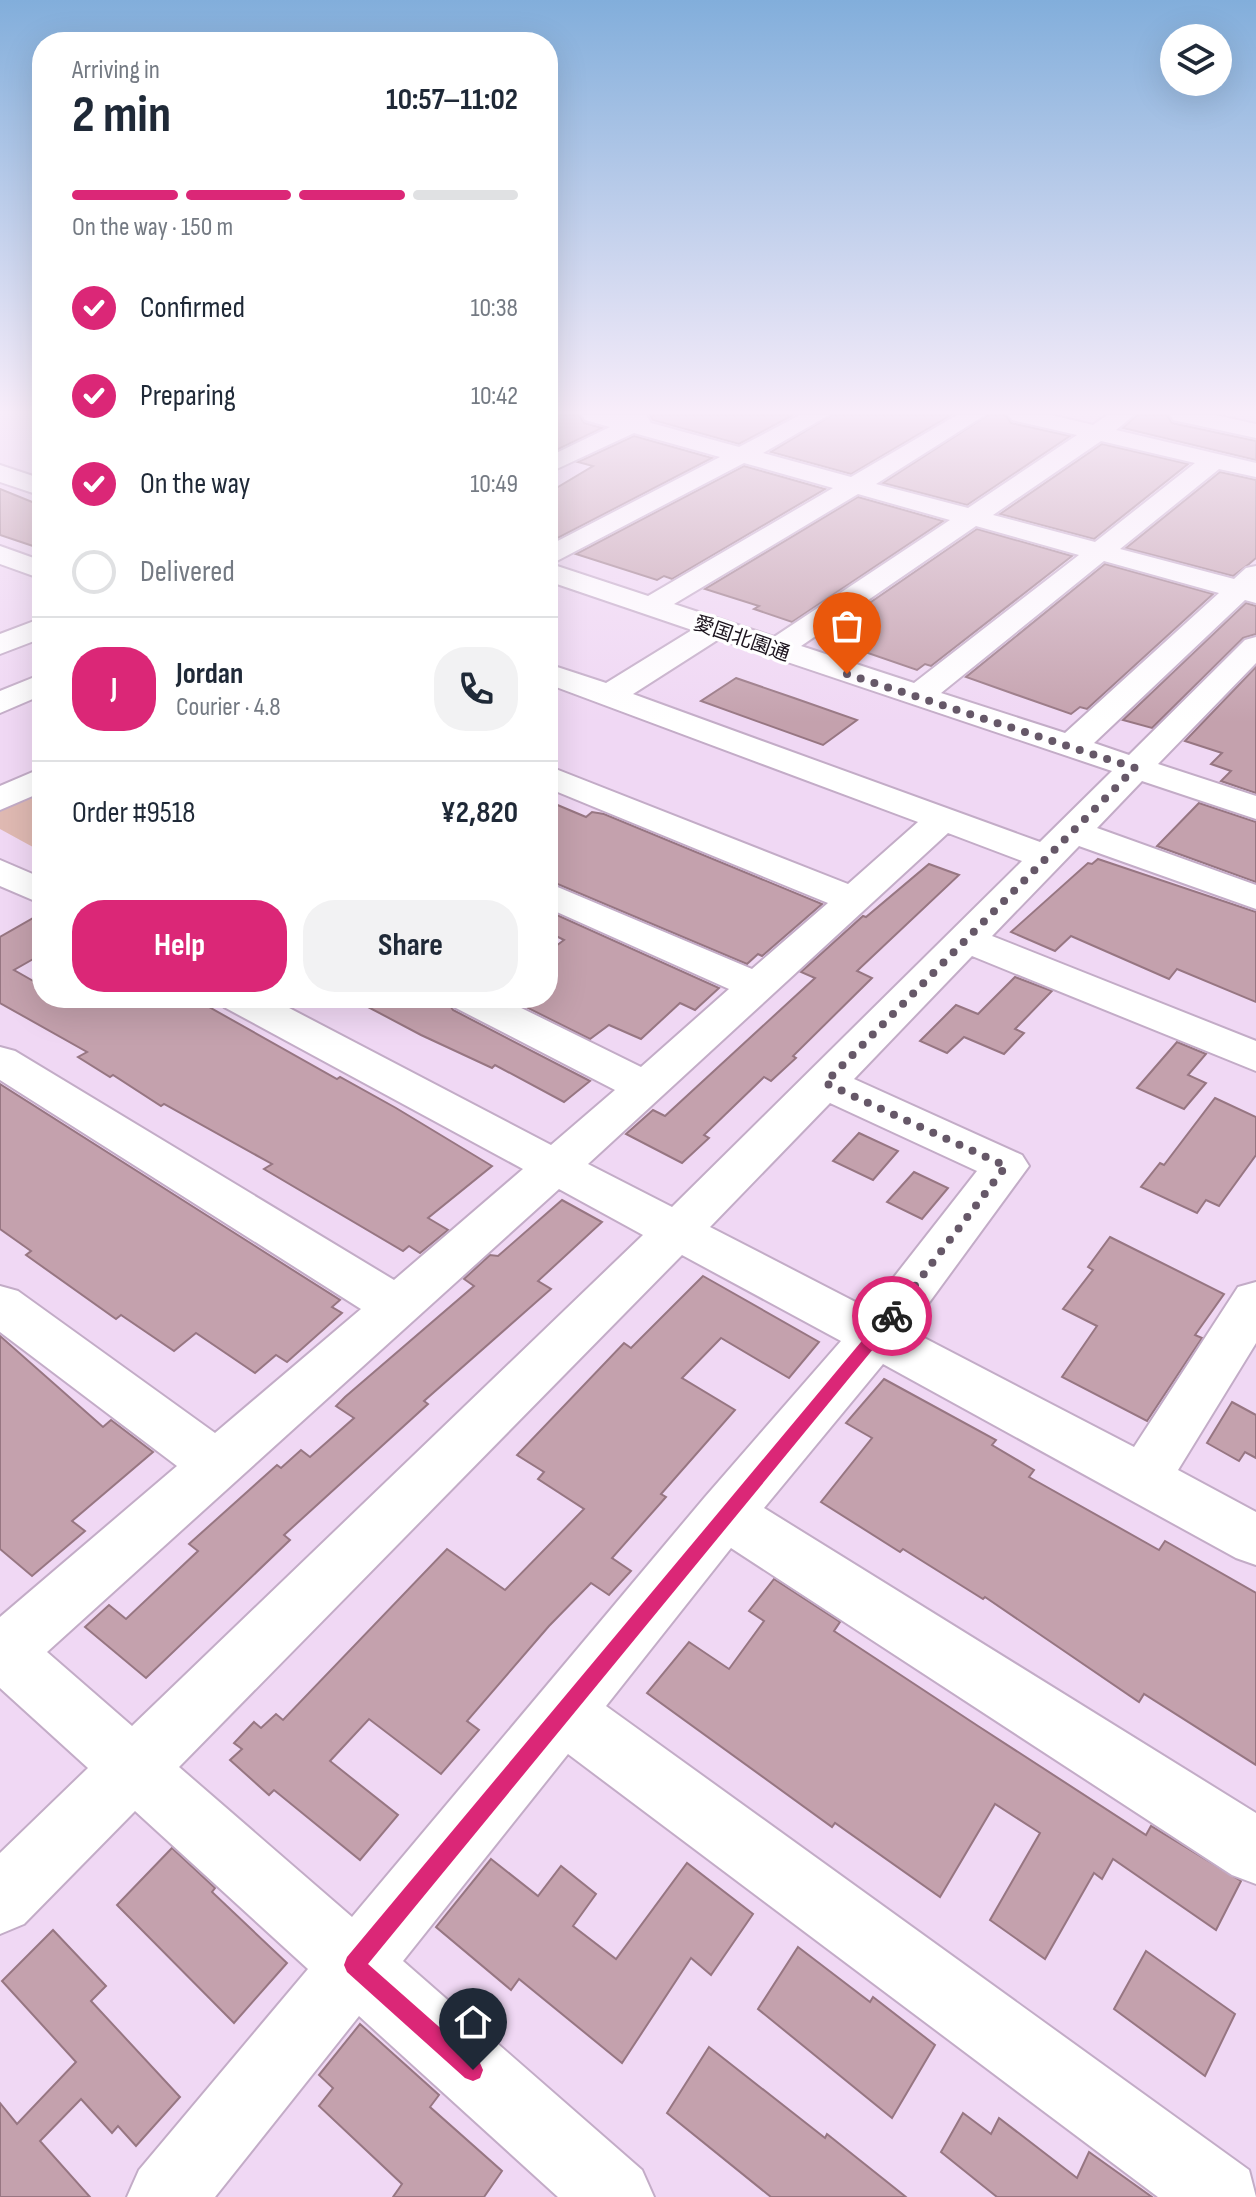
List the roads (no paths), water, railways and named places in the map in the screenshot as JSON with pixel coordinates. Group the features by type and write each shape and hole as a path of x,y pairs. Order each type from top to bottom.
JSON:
{"street":[{"path":"558,552 623,518"},
{"path":"649,607 800,518"},
{"path":"775,650 973,518 1101,552 1251,585"},
{"path":"916,697 1144,518"},
{"path":"0,554 32,567"},
{"name":"愛国北園通","path":"558,575 1256,808"},
{"path":"1070,747 1251,585"},
{"path":"609,695 714,629"},
{"path":"0,645 32,631"},
{"path":"0,1900 679,1229 1256,646"},
{"path":"558,677 942,819 1062,845 1256,898"},
{"path":"0,703 32,688"},
{"path":"558,780 854,900"},
{"path":"0,800 32,783"},
{"path":"615,2197 1,1652 217,1465 394,1305 555,1168 942,819"},
{"path":"0,871 32,888"},
{"path":"558,898 756,986"},
{"path":"967,940 1256,1057"},
{"path":"257,1008 555,1168 679,1229 878,1334 1256,1540"},
{"path":"488,1008 643,1086"},
{"path":"0,1061 394,1305"},
{"path":"166,2197 725,1514 878,1334 1006,1166 825,1083"},
{"path":"1143,1479 1256,1301"},
{"path":"0,1305 217,1465"},
{"path":"725,1514 1256,1851"},
{"path":"564,1713 1222,2197"}]}
